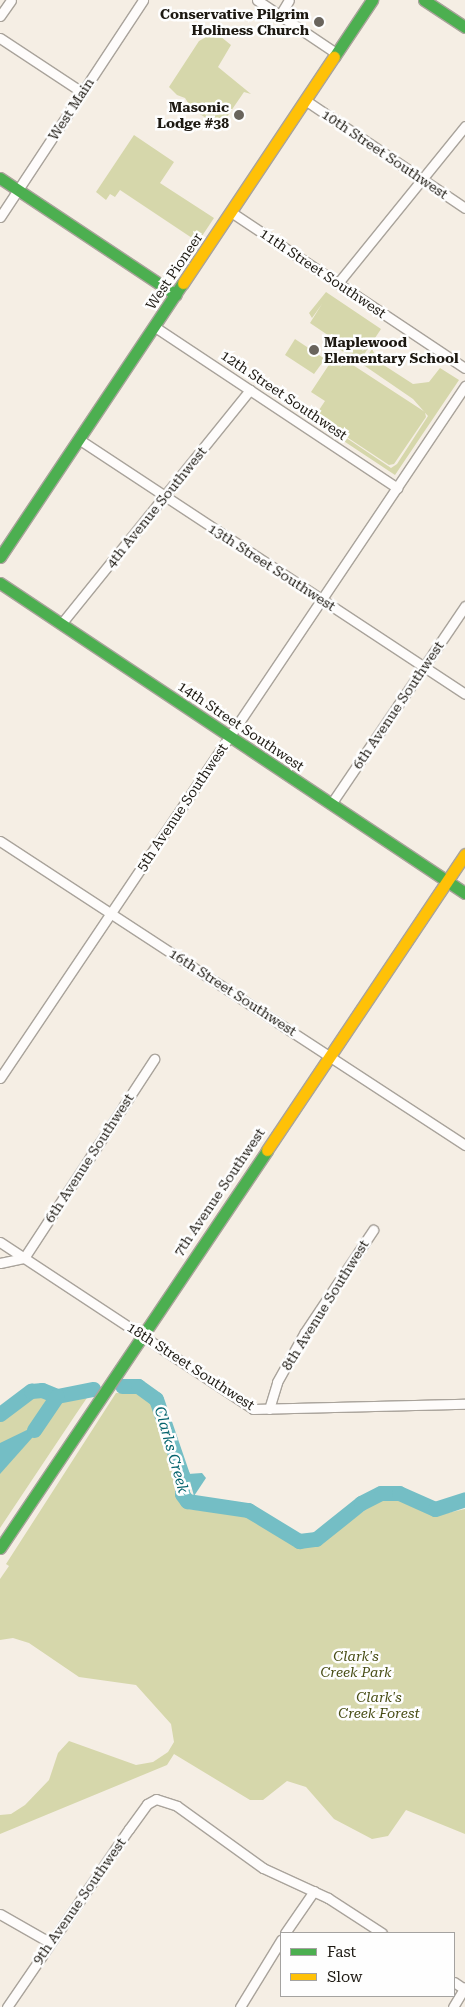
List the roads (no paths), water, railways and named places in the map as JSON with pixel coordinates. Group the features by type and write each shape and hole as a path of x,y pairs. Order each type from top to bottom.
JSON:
{"street":[{"path":"0,16 10,0"},
{"name":"West Main","path":"0,218 142,0"},
{"path":"257,0 336,54"},
{"path":"280,14 289,0"},
{"name":"West Pioneer","path":"0,557 80,440 372,0"},
{"path":"424,0 465,27"},
{"path":"0,38 82,92"},
{"name":"10th Street Southwest","path":"305,100 465,208"},
{"path":"338,283 465,126"},
{"path":"0,178 176,295"},
{"name":"11th Street Southwest","path":"231,212 465,368"},
{"name":"12th Street Southwest","path":"155,327 397,488"},
{"name":"5th Avenue Southwest","path":"1,1075 465,386"},
{"name":"4th Avenue Southwest","path":"61,624 250,390"},
{"name":"13th Street Southwest","path":"80,440 465,694"},
{"name":"14th Street Southwest","path":"0,583 465,893"},
{"name":"6th Avenue Southwest","path":"331,804 465,606"},
{"name":"16th Street Southwest","path":"0,840 465,1145"},
{"name":"7th Avenue Southwest","path":"0,1548 328,1055 465,854"},
{"name":"6th Avenue Southwest","path":"24,1258 154,1059"},
{"name":"8th Avenue Southwest","path":"269,1409 277,1382 305,1332 373,1230"},
{"name":"18th Street Southwest","path":"0,1242 253,1409 465,1404"},
{"path":"0,1263 24,1258"},
{"name":"9th Avenue Southwest","path":"7,2007 141,1812 156,1799 177,1806 269,1871 314,1891"},
{"path":"286,1932 314,1891 380,1932"},
{"path":"0,1914 50,1942"},
{"path":"240,2007 280,1942"},
{"path":"453,2007 464,1988"}],"water":[{"path":"31,1428 34,1433 32,1438 0,1474 0,1443"},
{"path":"202,1473 206,1478 194,1496 188,1474"}],"waterway":[{"name":"Clarks Creek","path":"122,1386 138,1386 156,1399 182,1475 182,1494 187,1501 248,1510 299,1541 316,1539 361,1503 381,1493 399,1493 435,1509 465,1499"},
{"name":"Clarks Creek","path":"0,1414 31,1391 42,1390 57,1396 93,1389"},
{"name":"Clarks Creek","path":"34,1430 57,1396"}],"place":[{"name":"Conservative Pilgrim Holiness Church","path":"319,22"},
{"name":"Masonic Lodge #38","path":"239,115"},
{"name":"Maplewood Elementary School","path":"314,350"}],"park label":[{"name":"Clark's Creek Park","path":"356,1664"},
{"name":"Clark's Creek Forest","path":"379,1705"}]}
